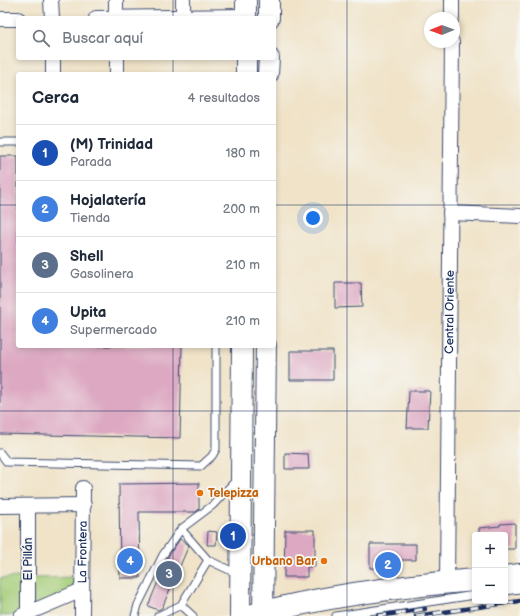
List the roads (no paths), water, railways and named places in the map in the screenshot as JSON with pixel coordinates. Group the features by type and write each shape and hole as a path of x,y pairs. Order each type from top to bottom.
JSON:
{"main road":[{"path":"269,0 269,16"},
{"path":"246,60 246,72"},
{"path":"268,72 269,60"},
{"path":"240,616 242,348"},
{"path":"266,348 258,615 359,594 447,582 472,580"},
{"path":"508,577 520,575"}],"street":[{"path":"51,0 52,16"},
{"path":"116,0 116,16"},
{"path":"183,16 184,0"},
{"path":"452,0 452,12"},
{"path":"194,16 246,11"},
{"path":"0,19 16,19"},
{"name":"Central Oriente","path":"447,582 452,48"},
{"path":"53,60 53,72"},
{"path":"117,60 117,72"},
{"path":"450,213 520,216"},
{"name":"La Frontera","path":"82,616 84,488"},
{"path":"0,506 84,506"},
{"name":"El Pillán","path":"24,614 28,506"},
{"path":"24,614 82,590"}],"lane":[{"path":"0,142 16,142"},
{"path":"0,453 7,462 201,466 212,456 216,449 216,348"},
{"path":"135,616 138,605 163,555 181,529 213,505 241,475"},
{"path":"181,529 208,560 240,575"},
{"path":"158,616 181,605 208,560"},
{"path":"508,591 520,589"},
{"path":"336,616 472,596"},
{"path":"181,605 193,616"}],"railway":[{"path":"416,616 520,601"},
{"path":"378,616 425,609"}],"place":[{"name":"Telepizza","path":"200,493"},
{"name":"(M) Trinidad","path":"233,536"},
{"name":"Upita","path":"130,561"},
{"name":"Urbano Bar","path":"324,561"},
{"name":"Hojalatería","path":"388,565"},
{"name":"Shell","path":"169,574"}]}
